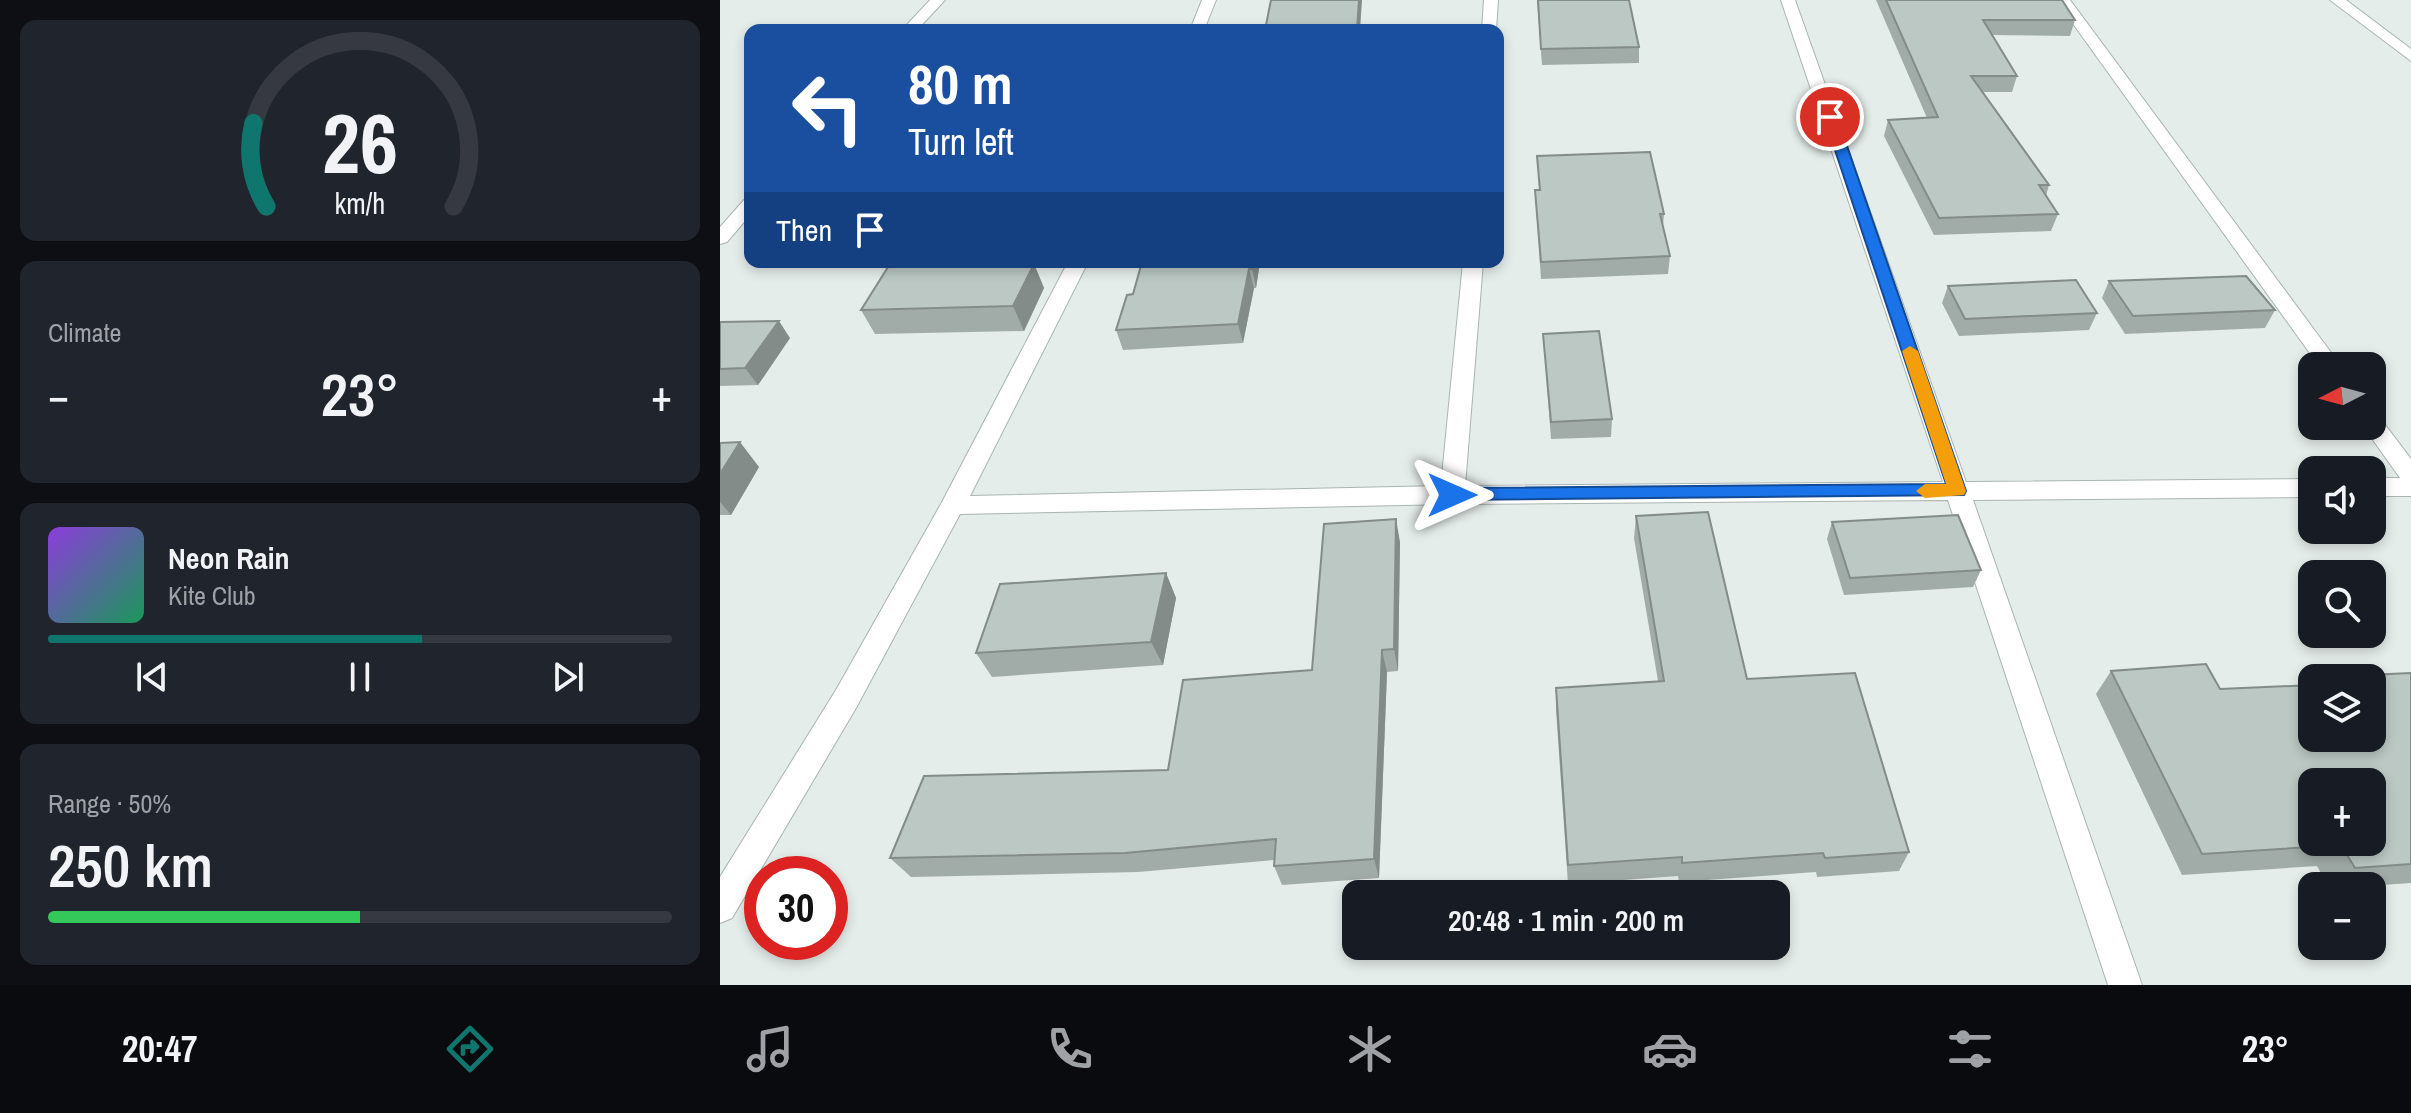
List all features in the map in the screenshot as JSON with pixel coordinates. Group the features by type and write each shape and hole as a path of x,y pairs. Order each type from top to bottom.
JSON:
{"street":[{"path":"915,24 938,0"},
{"path":"1199,24 1209,0"},
{"path":"1489,24 1491,0"},
{"path":"1788,0 1841,147 2125,985"},
{"path":"2063,0 2320,352"},
{"path":"2337,0 2411,56"},
{"path":"720,238 744,211"},
{"path":"720,907 846,699 953,505 1075,268"},
{"path":"1452,495 1472,268"},
{"path":"2385,440 2411,476"},
{"path":"2386,487 2411,487"},
{"path":"953,505 1452,495 2298,488"}],"building":[{"path":"1271,0 1359,0 1357,24 1266,24"},
{"path":"1538,0 1629,0 1639,47 1541,49"},
{"path":"1886,0 2062,0 2075,20 1983,20 2017,76 1971,76 2049,185 2039,185 2058,214 1939,218 1888,120 1938,117"},
{"path":"1650,152 1670,256 1541,262 1535,190 1540,190 1537,156"},
{"path":"887,268 1032,268 1013,306 861,310"},
{"path":"1140,268 1252,268 1249,269 1238,324 1116,330 1127,295 1133,294"},
{"path":"2246,276 2275,310 2133,316 2109,281"},
{"path":"2076,280 2097,313 1965,319 1948,286"},
{"path":"779,321 745,368 720,369 720,322"},
{"path":"1599,331 1612,419 1551,422 1543,334"},
{"path":"740,442 720,474 720,443"},
{"path":"1708,512 1747,679 1855,673 1909,852 1825,858 1823,853 1682,863 1682,857 1568,865 1556,688 1664,681 1636,516"},
{"path":"1958,515 1981,570 1850,578 1832,522"},
{"path":"1396,519 1394,649 1382,650 1374,859 1274,866 1276,839 1125,853 890,858 924,776 1168,770 1183,680 1312,670 1324,524"},
{"path":"1166,573 1151,642 976,653 1000,584"},
{"path":"2206,664 2220,689 2298,686 2298,752 2386,752 2386,674 2411,673 2411,864 2355,868 2348,856 2386,856 2386,768 2298,768 2298,848 2202,854 2111,671"}],"slow traffic":[{"path":"1910,351 1957,491 1925,491"}],"route":[{"path":"1452,495 1957,491 1830,117"}]}
